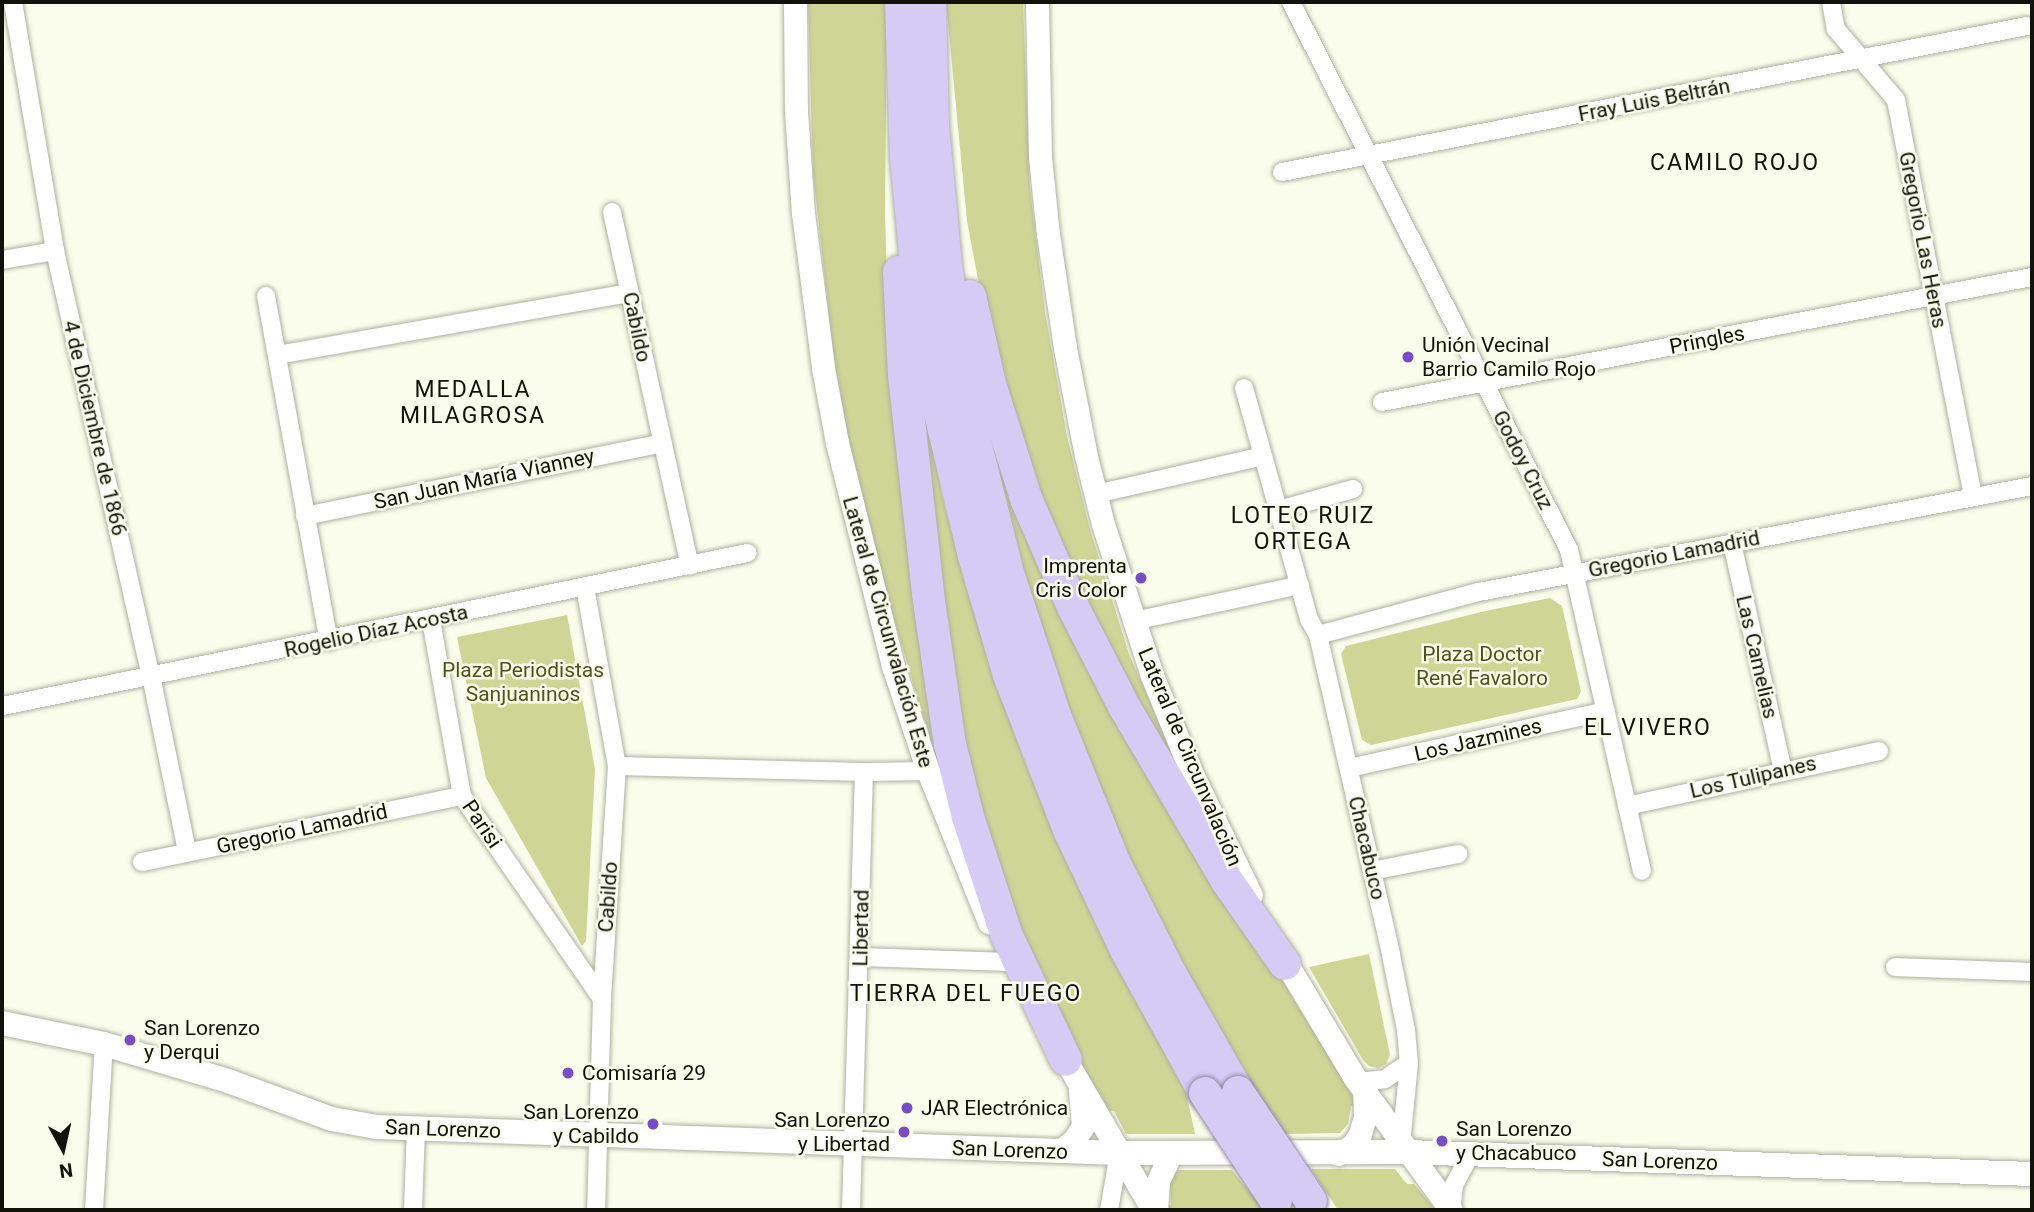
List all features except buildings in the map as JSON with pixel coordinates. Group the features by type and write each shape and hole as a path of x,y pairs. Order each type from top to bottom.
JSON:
{"highway":[{"path":"901,2 909,192 925,329 948,455 983,590 1025,719 1079,853 1142,981 1205,1093 1297,1206"},
{"path":"930,15 936,173 954,322 973,433 1005,564 1054,713 1111,854 1158,951 1238,1093 1297,1206"},
{"path":"930,15 962,263 990,384 1027,501 1073,607 1125,708 1227,881 1285,964"},
{"path":"902,54 899,264 905,375 944,713 965,807 999,912 1022,970 1066,1060"}],"main road":[{"name":"San Lorenzo","path":"2,1023 104,1044 228,1081 331,1119 377,1127 1119,1153 1338,1154 1404,1149 1471,1155 2032,1174"}],"street":[{"name":"4 de Diciembre de 1866","path":"13,2 55,251 151,676 187,852"},
{"name":"Lateral de Circunvalación Este","path":"795,2 799,165 823,368 860,546 893,666 928,771 971,881 1008,962 1154,1210"},
{"name":"Lateral de Circunvalación","path":"1037,2 1040,156 1048,234 1067,361 1096,494 1134,621 1162,702 1194,776 1285,964 1361,1087 1451,1210"},
{"name":"Godoy Cruz","path":"1291,2 1569,550 1642,871"},
{"name":"Gregorio Las Heras","path":"1831,2 1836,29 1896,100 1973,497"},
{"name":"Fray Luis Beltrán","path":"1282,172 2027,26"},
{"name":"Cabildo","path":"612,212 690,565"},
{"path":"2,260 55,251"},
{"name":"Pringles","path":"1382,402 2032,277"},
{"path":"277,355 630,293"},
{"path":"266,296 329,641"},
{"name":"Chacabuco","path":"1244,388 1309,619 1318,635 1406,1030 1409,1063 1404,1149"},
{"name":"San Juan María Vianney","path":"305,516 663,443"},
{"path":"1096,494 1263,456"},
{"name":"Gregorio Lamadrid","path":"1318,635 1479,592 2032,486"},
{"path":"1279,510 1353,489"},
{"name":"Las Camelias","path":"1732,543 1783,771"},
{"name":"Rogelio Díaz Acosta","path":"4,706 747,553"},
{"path":"1134,621 1300,584"},
{"name":"Cabildo","path":"585,587 617,766 602,999 596,1210"},
{"name":"Parisi","path":"431,620 462,796 602,999"},
{"name":"Los Jazmines","path":"1349,768 1606,710"},
{"name":"Los Tulipanes","path":"1627,806 1879,751"},
{"path":"617,766 928,771"},
{"name":"Libertad","path":"851,1210 861,957 864,772"},
{"name":"Gregorio Lamadrid","path":"142,862 462,796"},
{"path":"1372,871 1458,854"},
{"path":"861,957 1008,962"},
{"path":"1895,967 2032,972"},
{"path":"94,1210 104,1044"},
{"path":"1338,1154 1352,1146 1360,1134 1365,1116 1361,1087 1385,1079 1409,1063"},
{"path":"1060,1151 1074,1140 1083,1126 1080,1088"},
{"path":"413,1210 416,1129"},
{"path":"1109,1210 1119,1153"},
{"path":"1154,1210 1158,1181 1171,1153"},
{"name":"Lateral de Circunvalación","path":"1451,1210 1454,1185 1471,1155"}],"green space":[{"path":"808,2 887,2 885,212 888,322 948,786 922,713 877,562 855,475 834,358 813,173"},
{"path":"946,2 1023,2 1030,188 1045,312 1067,436 1089,526 1129,654 1215,851 1053,536 987,328 967,221"},
{"path":"968,321 992,409 1202,849 1357,1103 1358,1106 1351,1106 1348,1124 1340,1133 1285,1134 1255,1092 1185,970 1132,865 1074,727 1024,573 999,481"},
{"path":"912,368 926,414 943,500 967,591 1025,763 1084,898 1186,1093 1195,1134 1126,1134 1114,1111 1106,1110 1051,1009 976,824"},
{"name":"Plaza Doctor René Favaloro","path":"1550,598 1562,606 1581,692 1577,699 1371,745 1362,740 1341,654 1346,646 1481,612"},
{"name":"Plaza Periodistas Sanjuaninos","path":"567,615 595,769 586,941 582,946 486,778 457,637"},
{"path":"1369,954 1390,1055 1386,1064 1378,1068 1369,1066 1363,1060 1309,967"},
{"path":"1311,1169 1395,1169 1407,1184 1414,1184 1436,1210 1338,1210"},
{"path":"1178,1170 1232,1170 1264,1210 1168,1210 1166,1206 1171,1205 1170,1182"}],"place":[{"name":"Unión Vecinal Barrio Camilo Rojo","path":"1408,357"},
{"name":"Imprenta Cris Color","path":"1141,578"},
{"name":"San Lorenzo y Derqui","path":"130,1040"},
{"name":"Comisaría 29","path":"568,1073"},
{"name":"JAR Electrónica","path":"907,1108"},
{"name":"San Lorenzo y Cabildo","path":"653,1124"},
{"name":"San Lorenzo y Libertad","path":"904,1132"},
{"name":"San Lorenzo y Chacabuco","path":"1442,1141"}],"district":[{"name":"CAMILO ROJO","path":"1735,163"},
{"name":"MEDALLA MILAGROSA","path":"473,403"},
{"name":"LOTEO RUIZ ORTEGA","path":"1303,529"},
{"name":"EL VIVERO","path":"1648,728"},
{"name":"TIERRA DEL FUEGO","path":"966,994"}]}
